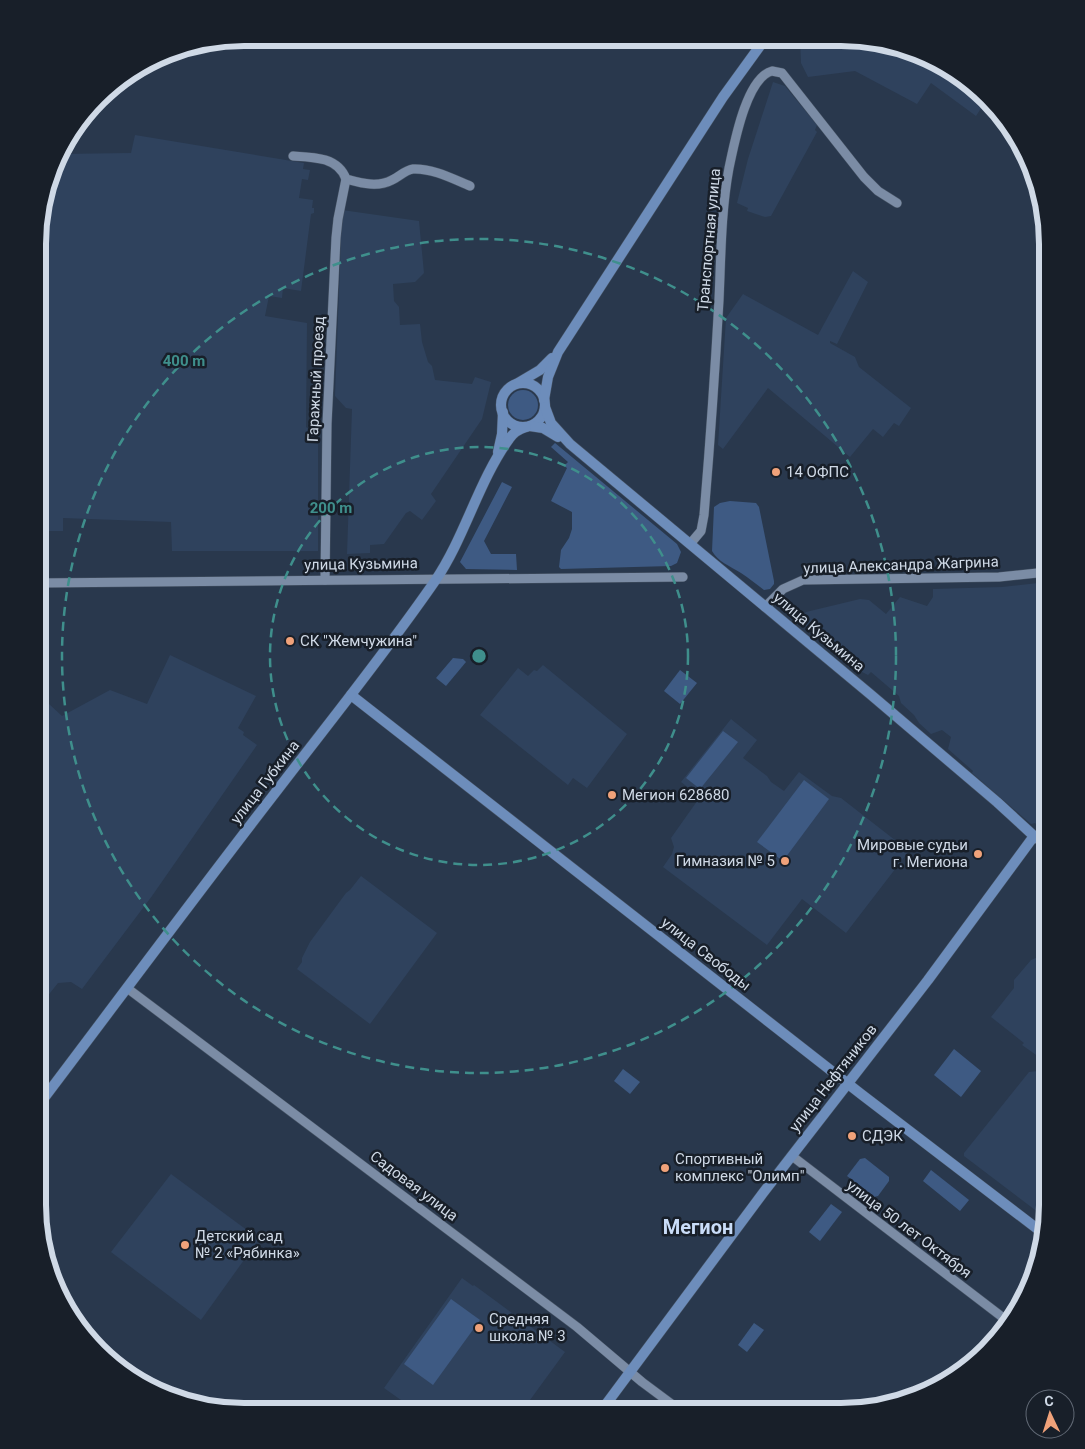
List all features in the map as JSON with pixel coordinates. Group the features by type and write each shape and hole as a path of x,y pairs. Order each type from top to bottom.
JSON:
{"main road":[{"path":"495,463 510,438 517,431 540,419 545,404 548,377 558,352 718,105 760,46"},
{"path":"495,463 502,434 504,396 513,387 540,370 558,352"},
{"path":"513,387 523,384 534,386 542,394 551,423 570,444"},
{"path":"502,410 505,417 511,423 518,426 543,428 570,444"},
{"name":"улица Кузьмина","path":"570,444 870,694 1034,836"},
{"name":"улица Губкина","path":"46,1095 351,696 436,579 495,463"},
{"name":"улица Свободы","path":"351,696 848,1084 1037,1229"},
{"name":"улица Нефтяников","path":"608,1403 792,1156 928,980 1034,836"}],"street":[{"name":"Транспортная улица","path":"690,544 701,531 704,516 723,222 729,169 746,105 760,78 772,71 782,73 864,177 878,191 898,203"},
{"path":"293,156 328,161 342,169 346,179 364,183 378,184 392,180 407,171 415,169 437,174 470,186"},
{"name":"Гаражный проезд","path":"325,580 327,424 336,238 346,179"},
{"name":"улица Александра Жагрина","path":"765,607 783,588 803,580 980,578 1039,573"},
{"name":"улица Кузьмина","path":"46,583 683,578"},
{"name":"улица Кузьмина","path":"1034,836 1039,840"},
{"name":"Садовая улица","path":"127,988 577,1327 642,1382 670,1403"},
{"name":"улица 50 лет Октября","path":"792,1156 1003,1318"}],"shaded area":[{"path":"800,46 840,46 892,53 916,61 940,73 961,87 983,106 976,116 931,83 917,104 855,71 808,77 801,63"},
{"path":"773,82 785,86 817,125 815,130 817,132 771,216 765,217 747,211 748,208 737,203 748,159"},
{"path":"135,135 304,163 303,169 310,170 308,180 302,179 299,198 313,200 312,208 314,208 314,213 311,214 301,291 283,288 282,298 269,296 265,316 307,323 306,427 318,437 318,551 172,551 171,522 63,518 63,531 46,531 46,245 50,206 61,169 69,154 131,153"},
{"path":"342,210 419,221 424,273 415,282 393,284 394,301 399,307 400,325 420,324 422,342 428,362 432,366 435,380 472,384 475,377 491,382 482,419 431,494 436,501 422,520 410,511 406,513 384,544 370,545 370,553 347,554 352,409 346,408 335,396"},
{"path":"853,271 868,282 837,344 830,341 830,343 855,357 859,367 911,408 899,426 894,423 883,437 873,429 850,457 768,388 723,449 718,445 726,318 743,294 818,335"},
{"path":"523,390 534,394 538,405 534,416 523,420 512,416 508,405 512,394"},
{"path":"555,443 677,544 681,552 677,563 671,566 561,569 559,567 561,550 569,538 572,529 572,512 551,501 567,468 564,466 568,462 551,447"},
{"path":"502,482 512,487 484,541 491,554 516,554 517,570 466,569 460,562"},
{"path":"730,501 756,503 759,507 774,581 770,589 764,590 721,561 712,551 714,507 720,503"},
{"path":"1039,583 1039,827 1035,823 1031,824 972,773 973,771 948,749 951,737 942,730 931,734 901,703 899,696 871,672 868,675 858,670 799,620 806,612 860,599 869,600 886,614 900,597 927,606 933,597 933,589 1002,587"},
{"path":"170,655 256,696 238,728 244,732 243,735 257,745 152,896 82,989 71,982 58,983 46,998 46,704 49,704 62,716 110,690 147,704"},
{"path":"453,658 463,659 466,662 446,686 436,678"},
{"path":"543,665 627,734 587,788 573,778 568,785 480,715 518,668 528,676"},
{"path":"680,670 697,683 680,704 664,691"},
{"name":"Гимназия № 5","path":"731,719 757,740 743,758 767,776 771,782 784,791 799,772 832,796 841,798 909,851 846,933 802,899 767,945 663,867 672,854 674,847 671,838 700,797 681,782"},
{"path":"723,731 738,742 700,789 686,778"},
{"path":"804,780 829,799 783,861 757,842"},
{"path":"361,876 437,933 370,1024 297,969 310,942"},
{"path":"1039,958 1039,1057 1022,1045 1024,1043 991,1017 1014,988 1014,980 1031,960"},
{"path":"954,1049 981,1071 961,1097 934,1075"},
{"path":"623,1069 640,1082 630,1094 614,1081"},
{"path":"1039,1071 1038,1212 964,1156 964,1153 1029,1072"},
{"path":"865,1158 889,1177 889,1181 878,1196 874,1197 847,1176 860,1159"},
{"path":"931,1170 969,1200 960,1211 923,1181"},
{"name":"Детский сад № 2 «Рябинка»","path":"171,1174 259,1239 201,1320 111,1252"},
{"path":"831,1204 842,1212 820,1241 809,1232"},
{"name":"Средняя школа № 3","path":"462,1278 565,1352 528,1403 405,1403 384,1388"},
{"path":"451,1299 480,1320 433,1385 404,1364"},
{"path":"754,1323 764,1330 747,1352 738,1345"}],"place":[{"name":"14 ОФПС","path":"776,472"},
{"name":"СК \"Жемчужина\"","path":"290,641"},
{"name":"Мегион 628680","path":"612,795"},
{"name":"Мировые судьи г. Мегиона","path":"978,854"},
{"name":"Гимназия № 5","path":"785,861"},
{"name":"СДЭК","path":"852,1136"},
{"name":"Спортивный комплекс \"Олимп\"","path":"665,1168"},
{"name":"Детский сад № 2 «Рябинка»","path":"185,1245"},
{"name":"Средняя школа № 3","path":"479,1328"}],"district":[{"name":"Мегион","path":"698,1227"}]}
